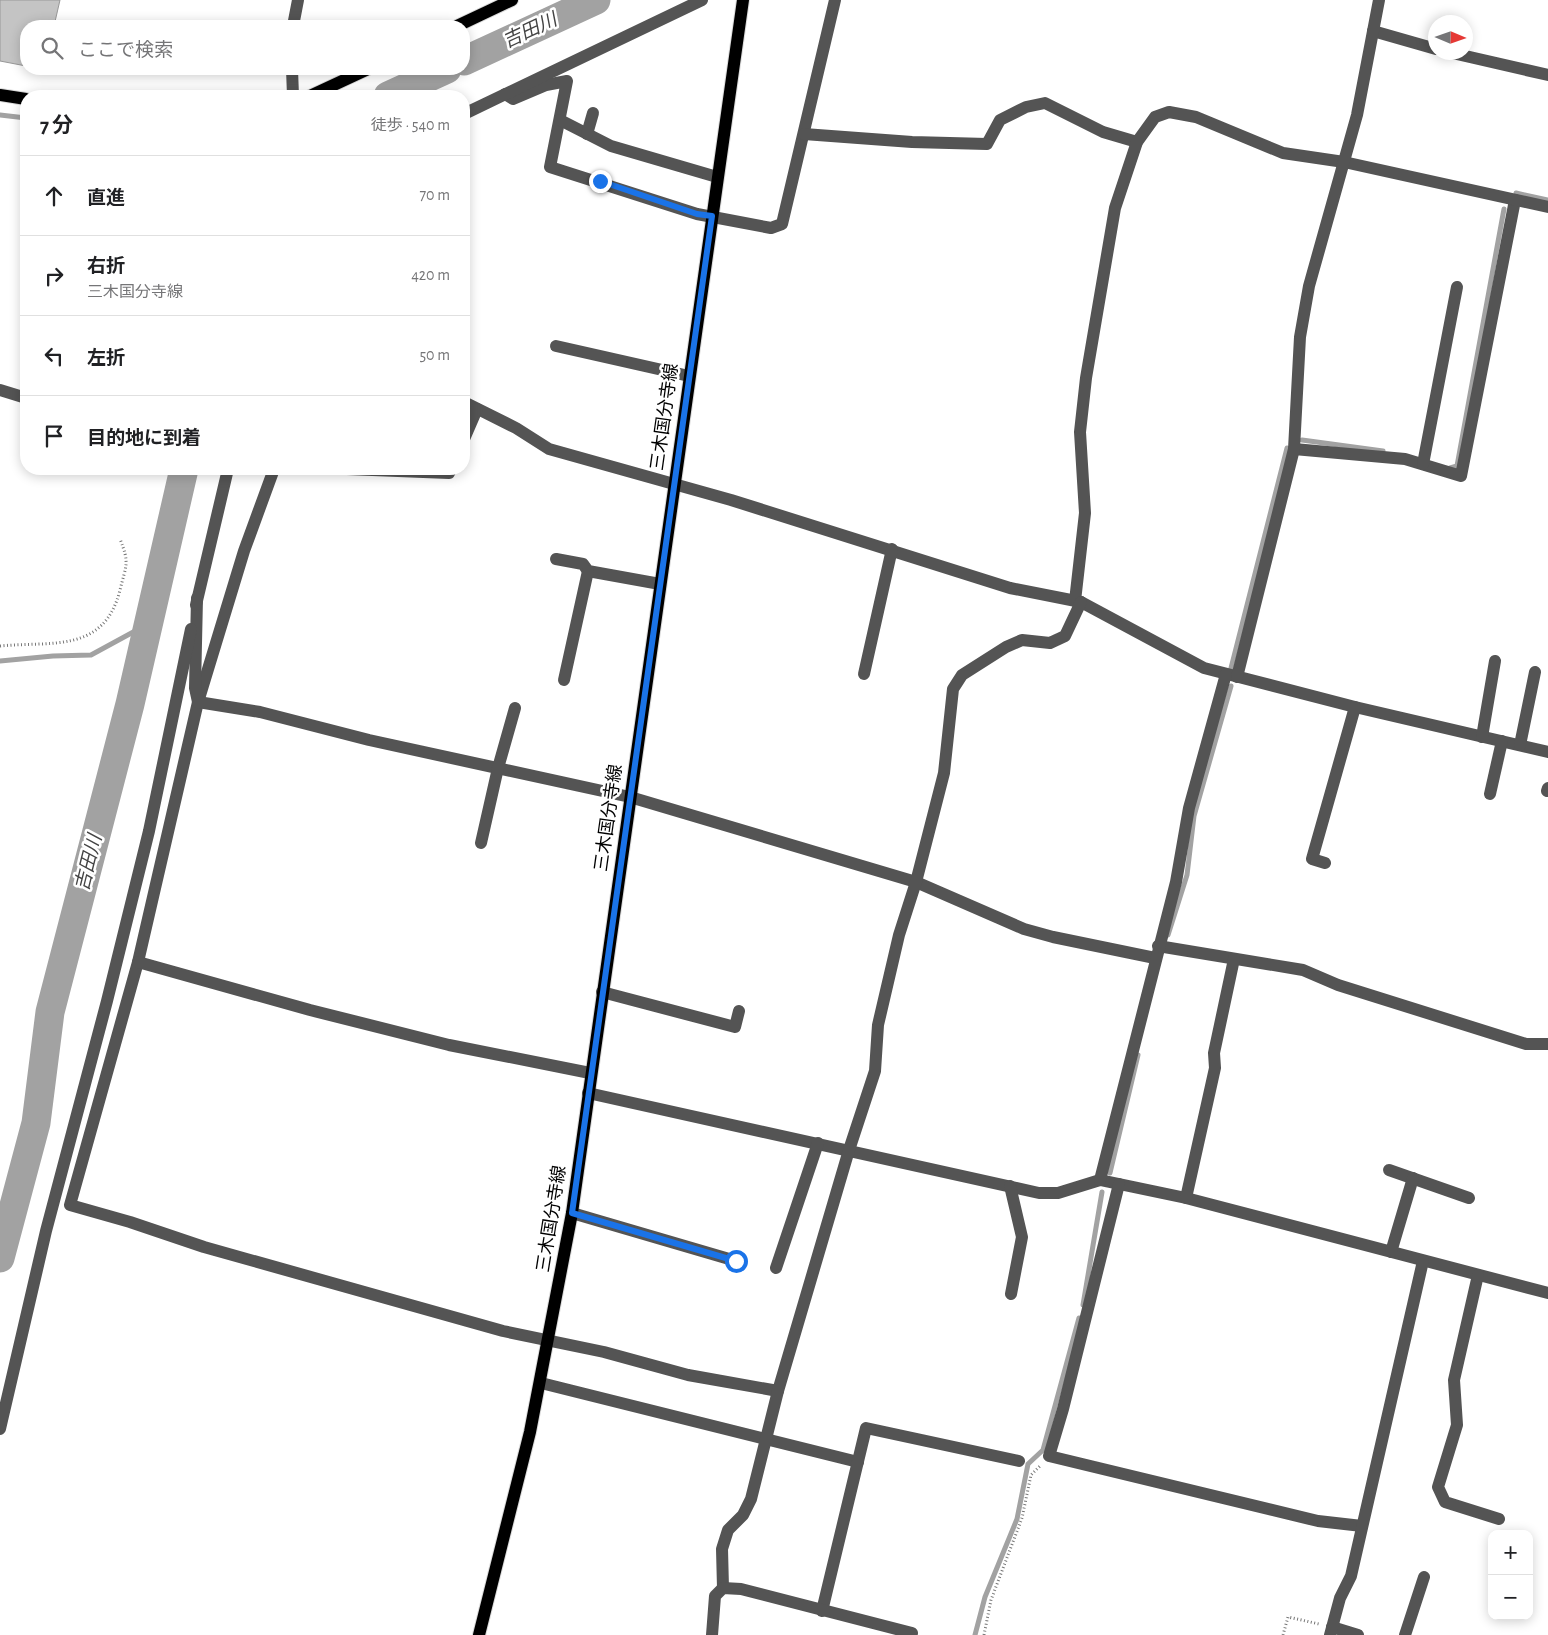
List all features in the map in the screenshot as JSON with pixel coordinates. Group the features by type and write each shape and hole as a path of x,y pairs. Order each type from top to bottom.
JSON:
{"main road":[{"path":"469,20 512,0"},
{"name":"三木国分寺線","path":"479,1635 541,1383 572,1213 673,484 743,0"},
{"path":"323,90 355,75"},
{"path":"0,95 20,98"}],"street":[{"path":"294,20 298,0"},
{"path":"470,111 702,0"},
{"path":"505,94 513,99 546,84 567,81 550,167 697,214 771,228 782,224 835,0"},
{"path":"1100,1180 1161,950 1190,808 1231,676 1294,449 1300,337 1309,286 1357,115 1379,0"},
{"path":"1373,31 1428,47"},
{"path":"1473,58 1548,75"},
{"path":"292,75 294,90"},
{"path":"804,134 912,142 987,144 1000,120 1026,107 1045,103 1103,132 1137,142"},
{"path":"712,1635 715,1596 723,1588 722,1549 728,1530 742,1515 751,1499 778,1391 849,1150 875,1071 878,1025 898,935 916,882 944,773 953,689 962,675 1006,647 1022,640 1050,643 1065,636 1078,601 1085,514 1080,432 1086,378 1115,208 1137,142 1155,117 1169,112 1196,117 1282,153 1344,162 1548,207"},
{"path":"587,134 593,113"},
{"path":"560,120 611,146 717,177"},
{"path":"1294,449 1406,459 1461,476 1515,200"},
{"path":"1423,464 1457,287"},
{"path":"556,346 689,376"},
{"path":"0,390 20,396"},
{"path":"470,405 516,428 549,449 892,549 1010,588 1078,601 1172,653 1204,668 1355,707 1548,752"},
{"path":"470,425 477,409"},
{"path":"0,1429 49,1221 107,1001 149,831 197,598 227,475"},
{"path":"272,475 244,551 198,702 138,962 70,1205 130,1222 204,1247 503,1331 550,1340 688,1375 778,1391"},
{"path":"864,674 892,549"},
{"path":"556,559 583,564 588,571 660,584"},
{"path":"564,680 588,571"},
{"path":"197,598 195,688 198,702"},
{"path":"1482,737 1495,661"},
{"path":"1520,745 1535,672"},
{"path":"198,702 260,712 369,740 630,797 916,882 1024,929 1054,937 1234,959 1303,970 1338,985 1526,1044 1548,1044"},
{"path":"1325,863 1312,859 1355,707"},
{"path":"481,843 498,768 515,708"},
{"path":"1490,794 1502,741"},
{"path":"1186,1198 1215,1068 1214,1052 1234,959"},
{"path":"138,962 310,1010 440,1042 590,1073"},
{"path":"602,992 735,1027 739,1011"},
{"path":"588,1093 1039,1193 1058,1193 1100,1180 1186,1198 1548,1293"},
{"path":"776,1268 818,1143"},
{"path":"1389,1170 1469,1198"},
{"path":"1391,1252 1413,1178"},
{"path":"1119,1184 1080,1343 1049,1456 1318,1521 1362,1526"},
{"path":"1010,1186 1022,1237 1011,1294"},
{"path":"572,1213 736,1261"},
{"path":"1358,1635 1331,1631 1340,1598 1351,1576 1423,1260"},
{"path":"1478,1275 1454,1380 1456,1425 1438,1487 1444,1502 1499,1519"},
{"path":"541,1383 858,1462"},
{"path":"822,1611 866,1428 1019,1461"},
{"path":"1405,1635 1424,1577"},
{"path":"723,1588 741,1589 912,1633"}],"path":[{"path":"0,646 65,642 86,637 99,629 108,618 119,594 128,558 120,539"},
{"path":"984,1635 991,1600 1022,1518 1031,1475 1049,1456"},
{"path":"1283,1635 1288,1617 1331,1631"}],"building":[{"path":"0,0 60,0 55,20 20,20 20,65 0,61"}],"waterway":[{"name":"吉田川","path":"470,58 596,0"},
{"name":"吉田川","path":"401,90 434,75"},
{"path":"0,115 20,117"},
{"path":"1516,193 1548,200"},
{"path":"1450,468 1457,466 1504,209"},
{"path":"1302,440 1383,451"},
{"path":"1231,668 1287,448"},
{"name":"吉田川","path":"0,1258 36,1123 50,1012 130,704 183,475"},
{"path":"0,661 53,656 91,655 148,624"},
{"path":"1168,935 1187,875 1194,816 1231,686"},
{"path":"1110,1173 1138,1055"},
{"path":"1083,1305 1102,1192"},
{"path":"975,1635 985,1597 1017,1519 1028,1464 1043,1450 1079,1318"}],"route":[{"path":"600,181 697,214 712,216 572,1213 736,1261"}]}
